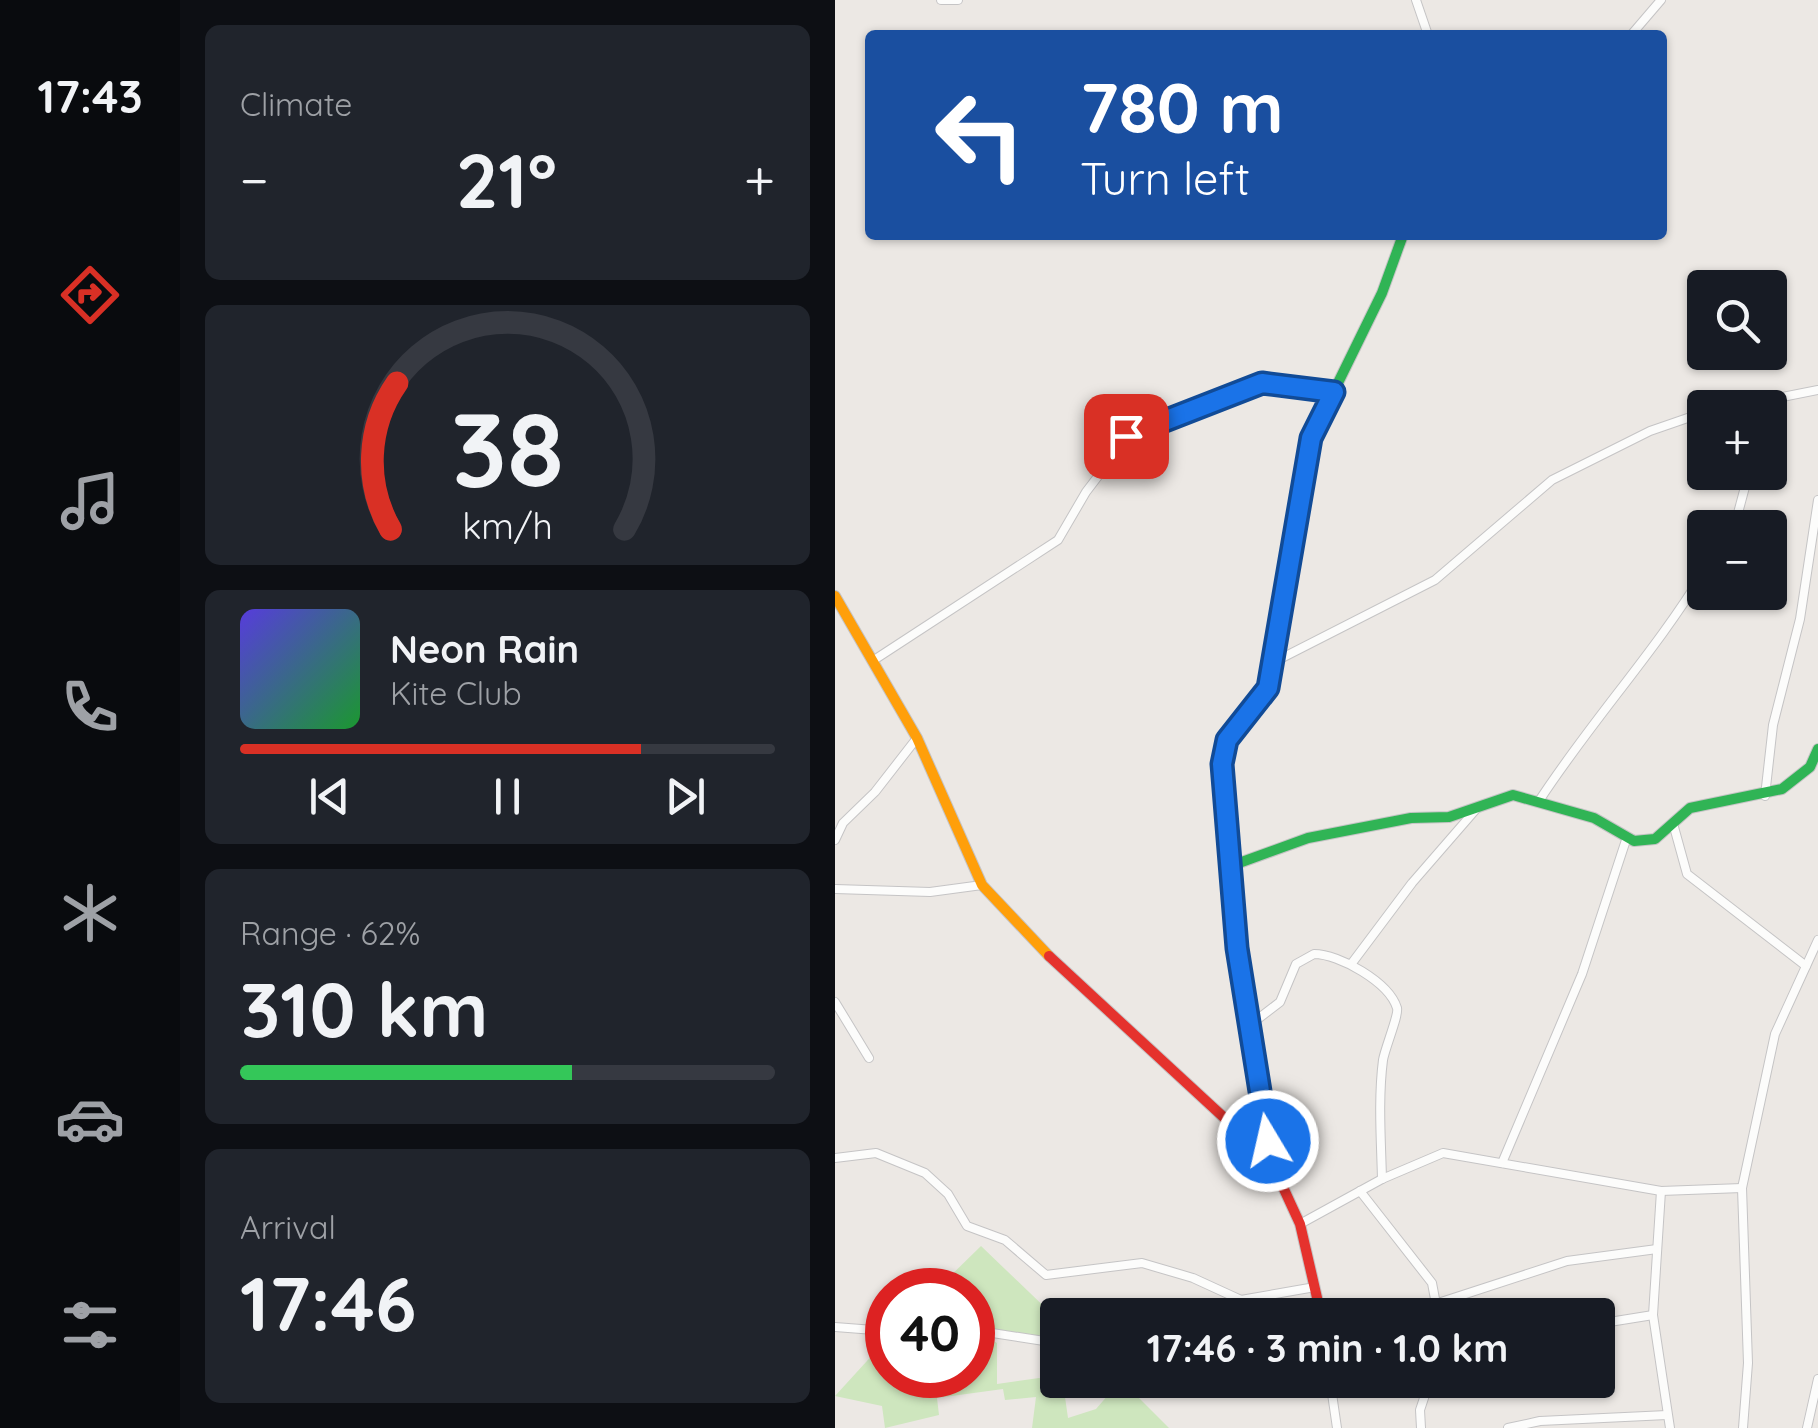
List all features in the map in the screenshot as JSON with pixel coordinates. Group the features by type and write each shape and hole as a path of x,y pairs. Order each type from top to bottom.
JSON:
{"street":[{"path":"941,0 958,0"},
{"path":"1416,0 1426,30"},
{"path":"1635,30 1661,0"},
{"path":"1317,1298 1299,1224 1271,1161 1249,1025 1222,799 1227,740 1268,688 1311,438 1382,292 1401,240"},
{"path":"875,660 910,633 1058,540 1087,492 1131,433 1262,383 1334,392"},
{"path":"1787,398 1818,390"},
{"path":"1271,663 1435,580 1552,480 1650,431 1687,418"},
{"path":"1765,796 1773,725 1800,620 1818,500"},
{"path":"835,596 917,738 982,885 1076,985 1271,1161"},
{"path":"1539,801 1625,679 1687,602"},
{"path":"835,840 843,823 875,792 917,738"},
{"path":"1228,867 1308,838 1411,818 1449,817 1513,796 1593,818 1627,837 1655,840 1695,806 1765,796 1790,788 1818,749"},
{"path":"1352,962 1412,883 1479,807"},
{"path":"1673,826 1687,874 1806,966"},
{"path":"1501,1163 1582,974 1627,837"},
{"path":"835,889 931,892 982,885"},
{"path":"1743,1428 1748,1329 1743,1188 1775,1034 1818,940"},
{"path":"1249,1025 1279,1002 1305,956 1322,954 1352,962 1398,1010 1383,1062 1382,1178"},
{"path":"835,1002 869,1058"},
{"path":"835,1158 876,1152 925,1173 948,1194 967,1226 1005,1240 1046,1275 1103,1265 1142,1264 1236,1298"},
{"path":"1299,1224 1382,1178 1443,1153 1661,1191 1743,1188"},
{"path":"1360,1191 1423,1270 1435,1298"},
{"path":"1661,1191 1653,1315 1670,1428"},
{"path":"1452,1298 1567,1261 1657,1249"},
{"path":"1252,1298 1315,1287"},
{"path":"1615,1321 1653,1315"},
{"path":"835,1327 865,1329"},
{"path":"995,1333 1040,1340"},
{"path":"1807,1428 1818,1378"},
{"path":"1333,1398 1337,1428"},
{"path":"1421,1428 1424,1398"},
{"path":"1508,1428 1540,1421 1667,1416"}],"green space":[{"path":"981,1246 1040,1303 1040,1341 995,1334 995,1268 958,1268"},
{"path":"995,1342 997,1384 1040,1378 1040,1398 1065,1398 1068,1418 1096,1409 1105,1398 1139,1398 1169,1428 1032,1428 1036,1397 1005,1400 1003,1389 995,1390"},
{"path":"865,1363 865,1398 937,1398 939,1415 885,1428 882,1406 835,1396"}],"traffic: fast":[{"path":"1277,634 1311,438 1382,293 1401,240"},
{"path":"1228,867 1308,838 1411,818 1449,817 1513,795 1594,818 1634,841 1655,839 1690,808 1782,789 1810,767 1818,749"}],"traffic: slow":[{"path":"835,596 917,738 982,885 1049,956"}],"traffic: jam":[{"path":"1271,1161 1239,966 1222,764 1226,740 1268,688 1277,634"},
{"path":"1049,956 1271,1161 1300,1224 1317,1298"}],"route":[{"path":"1126,436 1262,383 1334,392 1311,438 1268,688 1227,740 1222,764 1239,966 1268,1141"}]}
